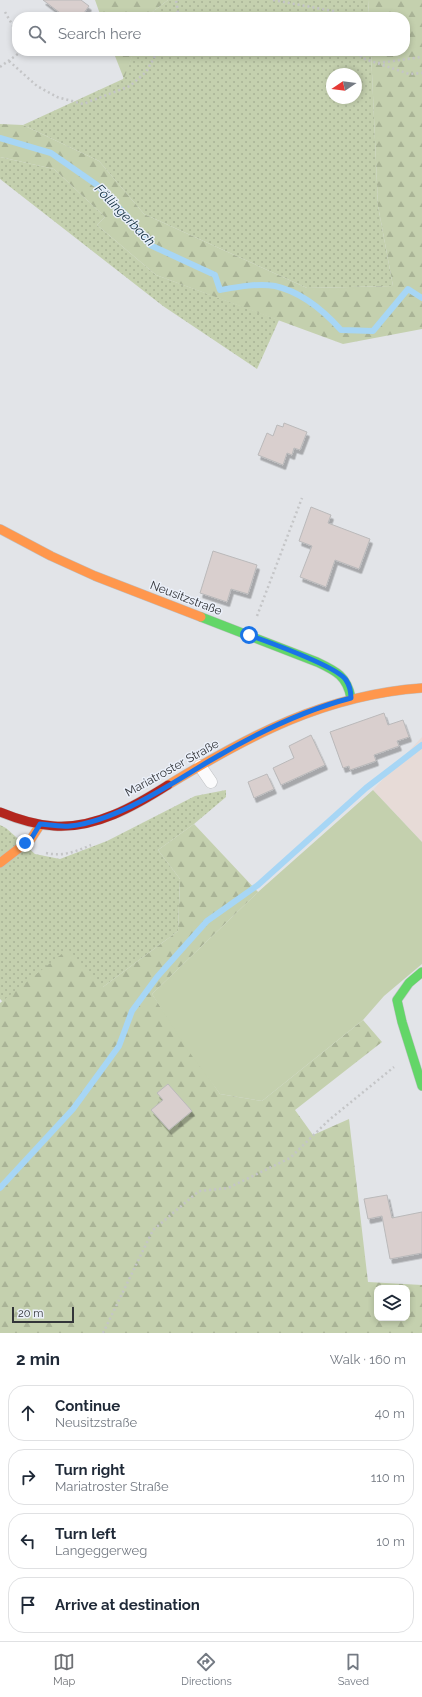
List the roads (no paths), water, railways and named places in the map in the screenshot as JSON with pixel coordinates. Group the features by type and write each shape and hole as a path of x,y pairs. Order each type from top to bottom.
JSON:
{"street":[{"name":"Neusitzstraße","path":"0,529 51,556 95,576 318,662 346,679 350,689 351,698"},
{"name":"Mariatroster Straße","path":"0,812 20,820 40,824 70,826 113,814 220,755 288,720 334,702 409,688 422,688"},
{"path":"0,863 31,839 40,824"},
{"path":"422,972 409,983 397,1000 422,1086"}],"lane":[{"path":"200,766 211,782"}],"waterway":[{"name":"Föllingerbach","path":"0,138 51,153 97,185 126,215 150,245 215,275 220,290 262,285 275,286 285,289 312,303 341,330 373,331 408,289 422,298"},
{"path":"0,1188 73,1109 119,1046 132,1011 157,977 207,921 258,885 366,788 422,745"}]}
